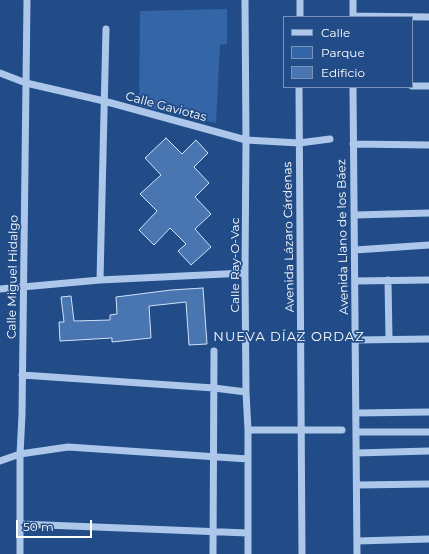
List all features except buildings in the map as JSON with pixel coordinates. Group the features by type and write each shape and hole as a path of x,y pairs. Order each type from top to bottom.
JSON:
{"street":[{"name":"Calle Miguel Hidalgo","path":"20,554 20,454 24,286 27,0"},
{"name":"Calle Ray-O-Vac","path":"245,0 245,273 246,392 248,430 248,554"},
{"path":"300,0 300,16"},
{"path":"353,0 353,16"},
{"path":"413,17 429,17"},
{"path":"100,280 106,29"},
{"name":"Calle Gaviotas","path":"0,73 26,83 104,101 246,140 299,143 330,139"},
{"path":"413,86 429,86"},
{"name":"Avenida Lázaro Cárdenas","path":"299,88 302,554"},
{"name":"Avenida Llano de los Báez","path":"353,88 358,554"},
{"path":"353,144 429,144"},
{"path":"354,215 429,213"},
{"path":"355,250 429,245"},
{"path":"0,289 100,280 245,273"},
{"path":"388,280 389,339"},
{"path":"355,281 429,280"},
{"path":"356,340 429,339"},
{"path":"214,350 214,554"},
{"path":"22,375 214,388 246,392"},
{"path":"356,413 429,412"},
{"path":"248,430 342,430"},
{"path":"356,432 429,432"},
{"path":"0,461 20,454 68,447 248,459"},
{"path":"356,453 429,451"},
{"path":"357,485 429,484"},
{"path":"20,524 248,533"},
{"path":"357,541 429,539"}],"green space":[{"path":"227,9 227,44 220,45 216,123 139,106 140,11"}],"district":[{"name":"NUEVA DÍAZ ORDAZ","path":"289,337"}]}
